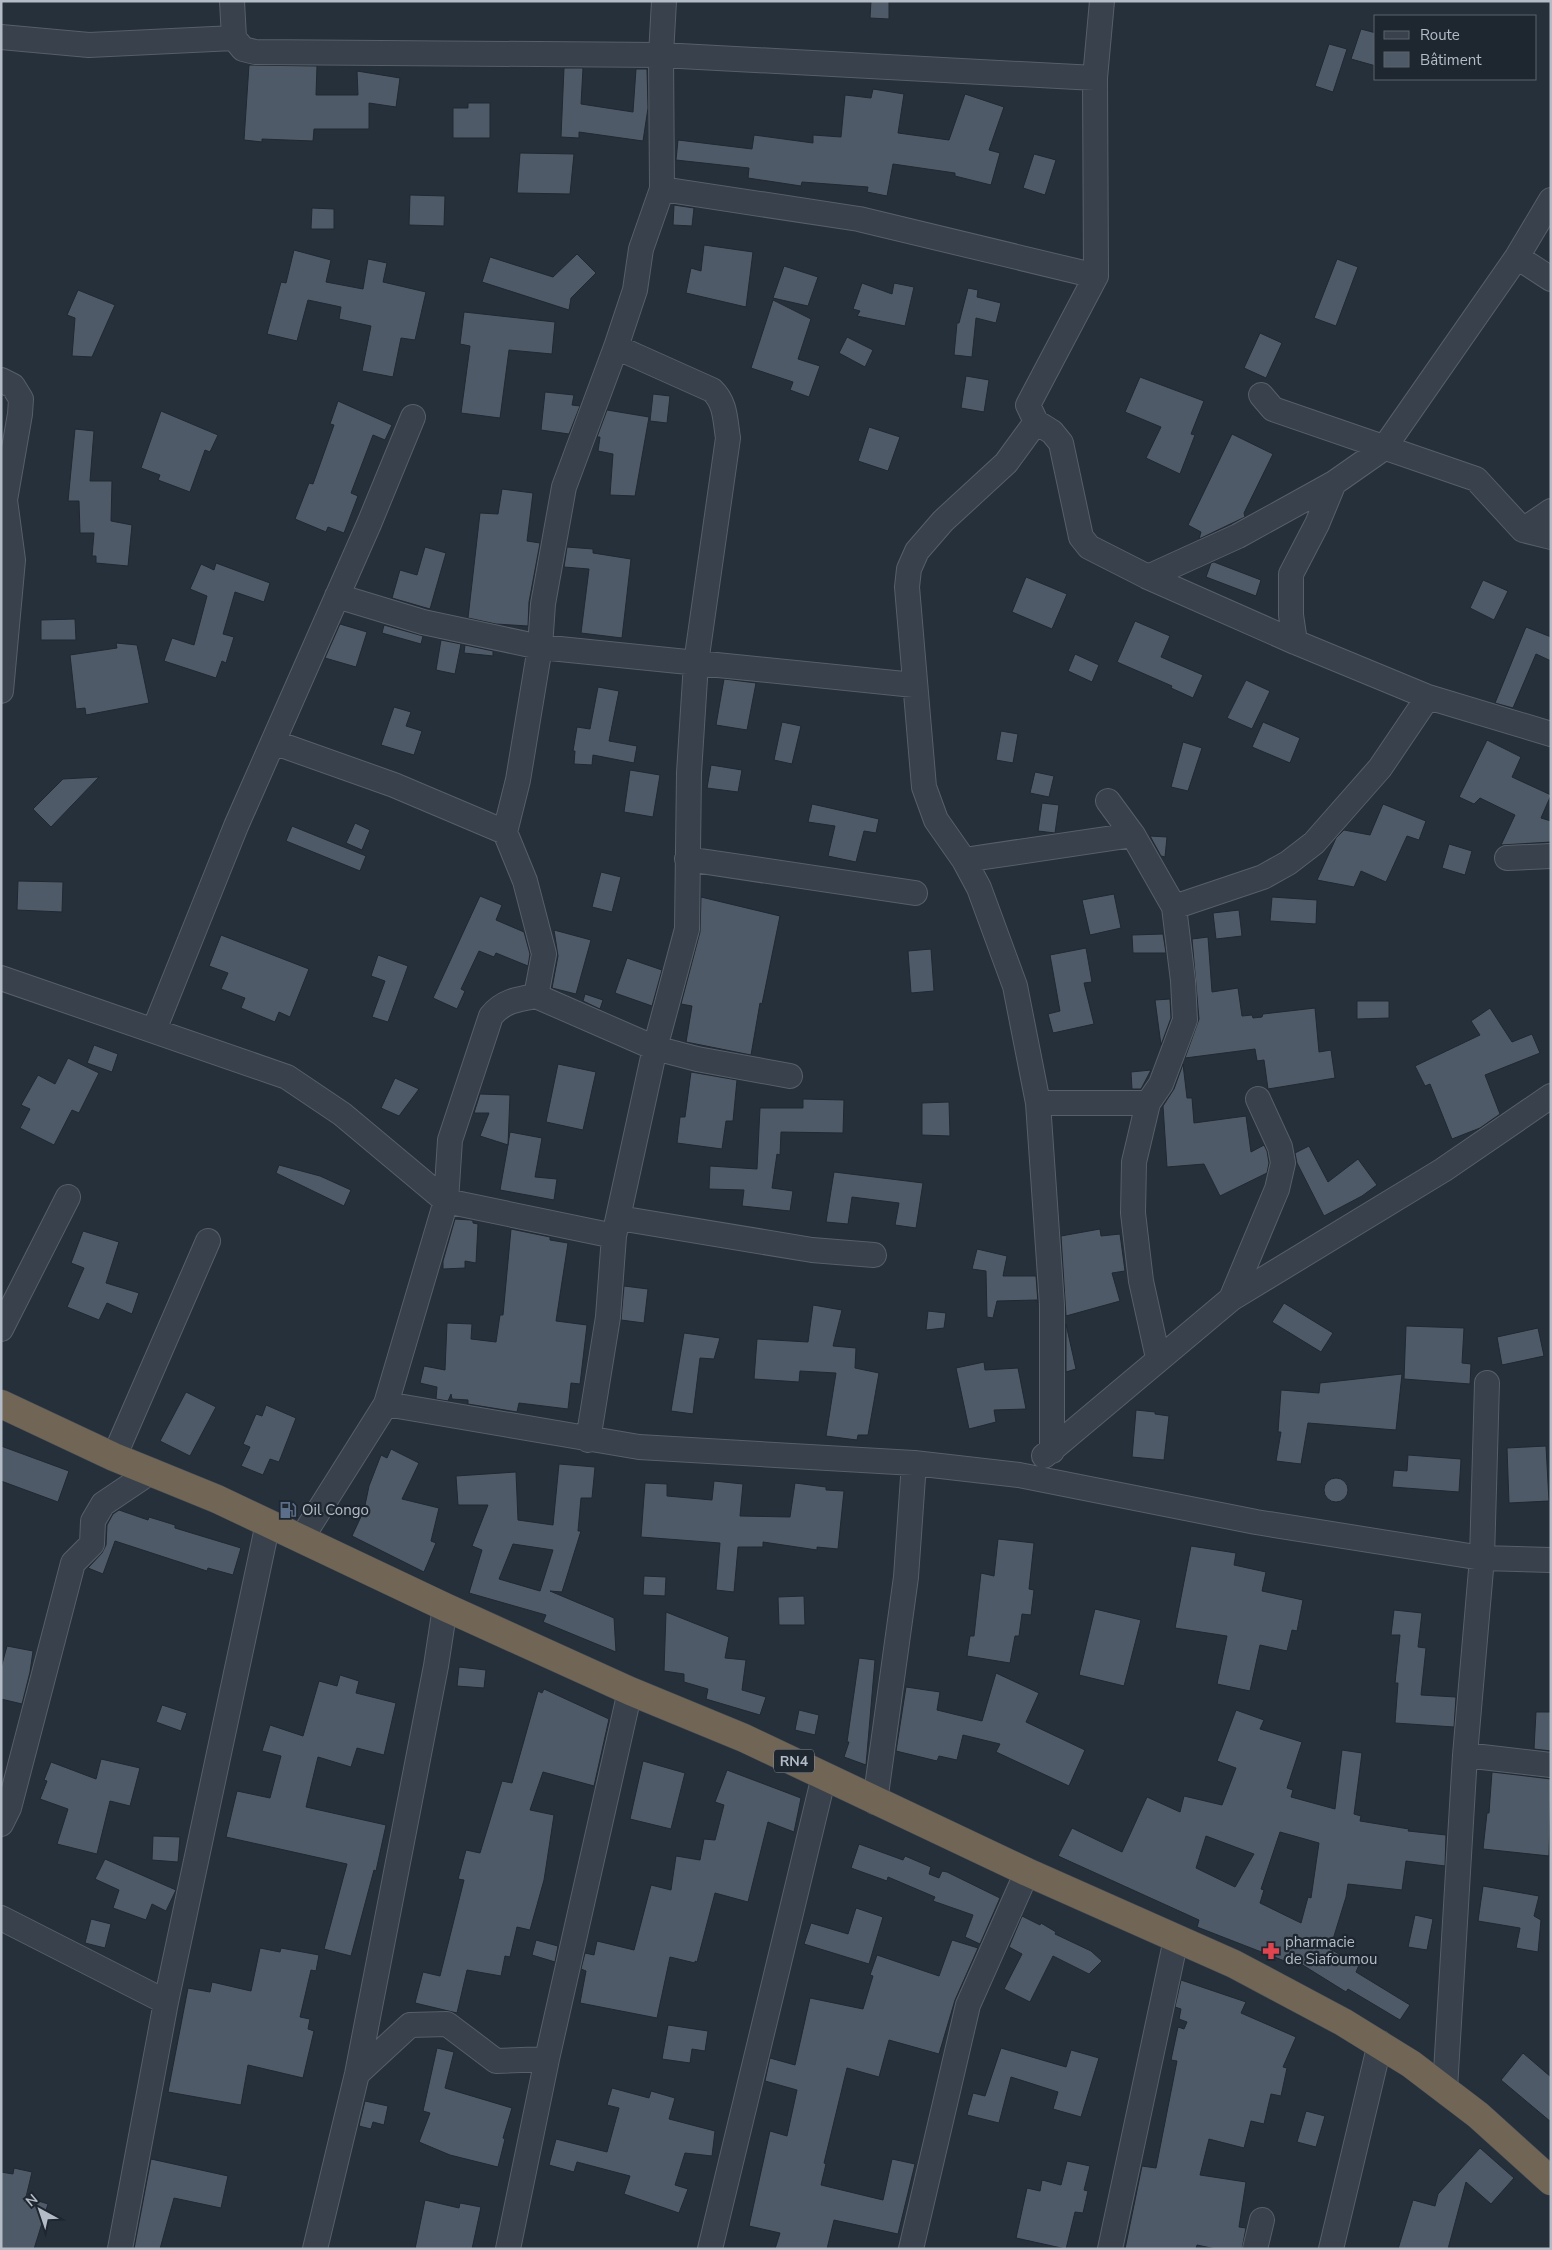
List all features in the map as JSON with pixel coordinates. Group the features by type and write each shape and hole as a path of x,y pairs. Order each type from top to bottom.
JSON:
{"highway":[{"name":"RN4","path":"1,1404 268,1523 630,1691 744,1738 875,1802 1176,1940 1234,1964 1380,2043 1444,2089 1485,2122 1551,2181"}],"street":[{"path":"232,1 234,38 242,49 255,52 661,55 1095,78"},
{"path":"536,996 544,954 525,881 506,832 518,780 540,647 543,604 564,487 635,290 641,249 662,189 661,55 664,1"},
{"path":"1102,1 1095,78 1096,276 1028,405 1036,422 1052,432 1060,443 1081,537 1089,547 1148,577 1295,642 1428,697 1551,734"},
{"path":"1,37 89,45 234,38"},
{"path":"662,189 859,219 1096,276"},
{"path":"1148,577 1238,536 1334,483 1384,448 1517,258 1551,200"},
{"path":"1517,258 1551,279"},
{"path":"588,1440 608,1317 616,1227 655,1048 687,929 689,773 696,663 728,438 724,406 720,397 712,390 616,347"},
{"path":"1,380 13,386 21,399 20,414 4,500 7,559 1,690"},
{"path":"1261,395 1273,409 1476,479 1524,530 1551,536"},
{"path":"154,1030 236,826 413,417"},
{"path":"1036,422 1006,463 943,520 917,551 909,570 907,587 924,788 936,820 964,860 979,888 1015,986 1038,1104 1052,1305 1052,1451"},
{"path":"1295,642 1291,615 1291,574 1317,524 1334,483"},
{"path":"1524,530 1551,511"},
{"path":"337,596 424,622 540,647 914,685"},
{"path":"1174,907 1263,877 1288,863 1314,843 1380,768 1428,697"},
{"path":"273,742 394,785 506,832"},
{"path":"1108,801 1132,835 1174,907 1183,981 1185,1020 1162,1084 1148,1103 1134,1162 1133,1213 1141,1281 1158,1358"},
{"path":"964,860 1132,835"},
{"path":"1507,858 1551,856"},
{"path":"687,859 914,893"},
{"path":"1,978 287,1077 342,1114 446,1201 616,1227 812,1250 874,1255"},
{"path":"301,1539 386,1404 446,1201 450,1140 491,1016 498,1008 510,1001 536,996 655,1048 697,1060 790,1076"},
{"path":"1019,1475 1052,1451 1158,1358 1231,1299 1443,1170 1551,1096"},
{"path":"1231,1299 1277,1189 1283,1163 1280,1147 1258,1099"},
{"path":"1038,1104 1148,1103"},
{"path":"1,1329 68,1197"},
{"path":"114,1456 208,1241"},
{"path":"1444,2089 1465,1755 1482,1558 1487,1384"},
{"path":"386,1404 588,1440 639,1447 690,1452 914,1463 1019,1475 1256,1522 1482,1558 1551,1560"},
{"path":"875,1802 906,1577 914,1463"},
{"path":"1,1824 8,1808 73,1563 92,1544 94,1521 103,1504 152,1471"},
{"path":"120,2249 166,2002 268,1523"},
{"path":"315,2249 357,2074 436,1666 444,1606"},
{"path":"508,2249 547,2059 630,1691"},
{"path":"1465,1755 1551,1765"},
{"path":"710,2249 824,1776"},
{"path":"911,2249 968,2005 1027,1872"},
{"path":"1,1918 166,2002"},
{"path":"1110,2249 1176,1940"},
{"path":"357,2074 410,2025 447,2024 496,2061 547,2059"},
{"path":"1331,2249 1380,2043"},
{"path":"1255,2249 1262,2220"}],"building":[{"path":"871,1 889,1 889,19 870,18"},
{"path":"1361,29 1374,32 1374,65 1351,59"},
{"path":"1329,44 1347,49 1333,92 1315,86"},
{"path":"249,65 317,66 316,95 358,95 357,71 400,78 396,107 369,103 369,129 314,129 313,141 262,139 262,142 244,140"},
{"path":"564,68 583,68 581,104 633,112 636,69 647,69 648,108 643,141 579,132 579,138 561,137"},
{"path":"873,89 904,94 898,133 949,140 965,94 1004,107 989,150 1000,153 991,185 955,176 955,173 893,164 887,196 867,192 868,187 802,182 801,186 748,178 749,168 676,160 678,140 752,149 754,135 813,143 813,135 841,137 845,95 871,98"},
{"path":"468,103 490,103 490,138 453,138 453,108 468,108"},
{"path":"520,153 574,154 570,194 517,193"},
{"path":"1034,154 1056,160 1045,195 1023,188"},
{"path":"410,195 445,196 444,226 409,225"},
{"path":"674,205 694,208 692,226 673,225"},
{"path":"312,208 334,209 334,229 311,229"},
{"path":"704,245 753,252 746,307 686,293 691,268 701,271"},
{"path":"294,250 331,260 326,282 363,289 368,259 387,263 383,282 426,292 415,340 401,338 393,377 362,371 371,326 339,319 341,307 308,300 297,341 267,334 281,282 286,283"},
{"path":"577,254 596,273 571,298 569,310 482,282 490,257 553,277"},
{"path":"1337,259 1358,267 1336,326 1314,318"},
{"path":"784,266 818,277 808,306 773,298"},
{"path":"862,283 892,294 894,283 914,287 905,326 857,316 860,311 853,309"},
{"path":"968,288 978,290 977,297 1001,303 996,323 976,318 972,357 954,355 957,323 959,323"},
{"path":"78,290 115,305 92,357 72,356 75,318 67,315"},
{"path":"773,300 811,319 798,359 820,366 809,397 790,390 793,382 751,368"},
{"path":"464,312 555,322 552,354 509,350 500,418 461,413 470,346 460,344"},
{"path":"1260,333 1282,343 1266,378 1244,368"},
{"path":"847,337 873,350 865,367 839,353"},
{"path":"966,376 989,380 984,412 961,408"},
{"path":"1140,377 1204,401 1191,434 1195,435 1180,474 1146,458 1161,427 1125,412"},
{"path":"545,392 574,395 572,405 580,406 569,434 541,430"},
{"path":"653,394 670,396 667,423 650,421"},
{"path":"338,401 392,425 385,440 373,435 351,493 358,496 344,533 328,527 326,532 295,519 309,483 313,484 334,425 330,424"},
{"path":"607,410 649,417 635,496 610,495 613,454 598,451 600,437 597,437"},
{"path":"161,411 218,435 210,452 205,450 190,492 158,480 160,475 141,468"},
{"path":"869,427 900,437 888,471 858,461"},
{"path":"75,429 94,431 90,481 112,481 111,521 132,525 128,566 96,563 96,556 92,556 94,533 80,533 79,501 68,501"},
{"path":"1232,434 1273,454 1244,513 1245,517 1199,539 1201,532 1188,525"},
{"path":"502,489 533,493 527,541 540,543 529,602 528,626 496,624 468,618 480,513 498,514"},
{"path":"425,547 446,553 430,609 392,598 400,570 417,575"},
{"path":"567,547 593,549 593,553 631,559 622,638 581,633 589,569 564,567"},
{"path":"1214,562 1261,580 1256,596 1206,577 1211,563"},
{"path":"216,563 270,583 264,602 235,592 223,634 234,637 226,663 222,661 216,678 164,661 172,638 194,645 207,596 190,589 201,564 214,570"},
{"path":"1026,577 1067,594 1052,629 1012,612"},
{"path":"1483,580 1508,591 1494,620 1470,608"},
{"path":"75,619 76,640 41,640 41,620"},
{"path":"1135,621 1170,636 1161,657 1203,675 1193,698 1171,688 1172,686 1117,662"},
{"path":"340,624 367,632 356,667 325,658"},
{"path":"384,625 423,636 421,644 382,633"},
{"path":"1526,627 1551,637 1551,661 1536,654 1513,708 1495,703"},
{"path":"441,640 461,644 455,674 436,670"},
{"path":"116,643 137,645 149,703 86,715 85,708 76,709 70,655 117,648"},
{"path":"465,645 493,651 493,656 464,653"},
{"path":"1075,654 1099,665 1092,682 1068,671"},
{"path":"724,679 756,683 747,730 716,725"},
{"path":"1246,680 1270,691 1252,729 1227,718"},
{"path":"598,687 619,691 609,741 637,746 634,763 593,755 592,765 574,764 575,751 573,751 577,727 590,729"},
{"path":"394,707 411,712 406,726 422,731 414,755 381,745"},
{"path":"782,722 801,726 792,764 774,760"},
{"path":"1263,722 1300,738 1290,763 1252,747"},
{"path":"1001,731 1018,734 1013,763 996,760"},
{"path":"1487,740 1521,757 1512,777 1551,795 1541,818 1551,821 1551,842 1501,845 1515,815 1480,798 1474,804 1459,797"},
{"path":"1183,742 1202,748 1188,791 1171,787"},
{"path":"711,765 742,770 738,792 707,788"},
{"path":"630,770 660,775 653,817 624,812"},
{"path":"1035,772 1054,776 1049,797 1030,793"},
{"path":"99,777 51,827 33,809 63,779"},
{"path":"1042,803 1059,805 1055,833 1038,831"},
{"path":"812,804 879,819 876,833 864,831 856,862 828,856 835,826 808,822"},
{"path":"1383,804 1426,821 1419,840 1407,836 1386,882 1361,871 1354,887 1317,880 1336,838 1344,830 1370,835"},
{"path":"355,823 370,830 362,850 346,843"},
{"path":"292,826 366,856 360,871 286,841"},
{"path":"1150,836 1167,837 1165,857 1161,856"},
{"path":"1449,844 1472,851 1465,875 1442,868"},
{"path":"601,872 621,877 612,912 592,907"},
{"path":"18,881 63,882 62,912 17,910"},
{"path":"1114,894 1121,928 1090,935 1082,900"},
{"path":"480,896 502,905 496,920 524,932 530,954 528,966 496,953 494,957 479,951 461,989 465,991 457,1009 433,998"},
{"path":"701,897 780,916 762,1004 760,1003 751,1055 686,1042 692,1006 681,1004 700,932"},
{"path":"1272,897 1317,900 1316,924 1270,921"},
{"path":"1239,910 1242,936 1216,939 1213,913"},
{"path":"554,930 591,940 576,994 552,988 558,956"},
{"path":"1163,934 1166,953 1133,953 1132,935"},
{"path":"221,935 309,969 290,1017 279,1012 275,1022 241,1008 245,998 221,989 228,973 209,966"},
{"path":"1208,937 1212,992 1238,988 1242,1016 1252,1015 1253,1018 1262,1017 1263,1014 1315,1008 1319,1052 1331,1050 1335,1078 1268,1089 1264,1060 1257,1061 1255,1049 1185,1058 1199,1019 1192,939"},
{"path":"1086,948 1092,982 1084,983 1094,1024 1053,1033 1048,1014 1060,1011 1050,955"},
{"path":"931,949 934,991 911,993 908,951"},
{"path":"378,955 408,966 388,1022 372,1017 385,981 371,976"},
{"path":"627,958 662,970 652,1006 615,993"},
{"path":"585,994 603,1000 600,1009 583,1001"},
{"path":"1170,999 1171,1018 1161,1045 1155,1000"},
{"path":"1357,1001 1389,1001 1389,1018 1357,1019"},
{"path":"1490,1008 1512,1042 1532,1034 1540,1053 1485,1075 1500,1114 1480,1128 1452,1139 1430,1084 1425,1086 1415,1066 1480,1035 1471,1021"},
{"path":"94,1045 118,1054 112,1072 87,1063"},
{"path":"68,1058 99,1073 79,1113 72,1110 54,1145 20,1128 30,1109 21,1105 38,1075 55,1084"},
{"path":"558,1064 596,1072 583,1130 546,1122"},
{"path":"1183,1064 1187,1098 1192,1098 1194,1123 1246,1116 1251,1152 1264,1145 1269,1163 1267,1173 1220,1196 1204,1164 1167,1167 1163,1106 1174,1089"},
{"path":"1151,1070 1141,1089 1132,1089 1131,1072"},
{"path":"691,1072 737,1080 733,1121 726,1121 722,1149 677,1143 680,1117 685,1117"},
{"path":"395,1078 419,1089 399,1116 381,1108"},
{"path":"480,1094 510,1095 508,1145 480,1136 489,1113 474,1113"},
{"path":"803,1099 844,1100 843,1133 781,1132 780,1155 777,1154 772,1188 793,1191 790,1211 742,1206 744,1190 709,1189 710,1166 757,1169 760,1108 803,1108"},
{"path":"949,1102 950,1136 922,1135 922,1103"},
{"path":"510,1132 542,1138 535,1177 557,1179 554,1200 500,1190"},
{"path":"1309,1146 1328,1182 1358,1159 1377,1185 1362,1196 1324,1216 1297,1163 1295,1153"},
{"path":"279,1165 320,1176 351,1190 344,1206 276,1173"},
{"path":"834,1172 923,1183 916,1228 895,1225 899,1203 852,1197 848,1224 826,1222"},
{"path":"455,1219 471,1220 473,1223 478,1224 476,1263 465,1261 465,1268 443,1269 443,1261"},
{"path":"511,1229 550,1237 550,1240 568,1243 556,1321 587,1325 580,1384 571,1383 568,1409 519,1403 517,1412 468,1404 468,1400 452,1399 451,1394 448,1401 436,1399 437,1387 420,1383 424,1366 445,1370 447,1323 472,1324 471,1339 496,1342 500,1315 503,1315"},
{"path":"1100,1229 1101,1236 1120,1234 1125,1271 1112,1273 1120,1301 1066,1316 1061,1236"},
{"path":"83,1231 119,1242 106,1283 139,1293 132,1314 107,1303 99,1320 67,1307 84,1268 71,1263"},
{"path":"977,1249 1007,1256 1003,1276 1036,1276 1038,1303 1037,1300 997,1301 993,1318 987,1317 986,1271 972,1269"},
{"path":"624,1286 648,1289 644,1323 621,1320"},
{"path":"1284,1303 1333,1333 1321,1352 1272,1322"},
{"path":"813,1305 842,1310 833,1346 856,1348 855,1368 879,1373 868,1435 858,1435 857,1440 826,1436 836,1373 800,1371 799,1382 754,1379 757,1339 808,1342"},
{"path":"928,1311 946,1313 944,1328 926,1330"},
{"path":"1066,1324 1076,1369 1066,1372"},
{"path":"1406,1326 1464,1328 1462,1363 1471,1364 1470,1384 1404,1379"},
{"path":"1538,1328 1544,1356 1502,1365 1497,1337"},
{"path":"684,1333 720,1338 714,1359 700,1358 693,1414 671,1411"},
{"path":"984,1362 985,1370 1018,1368 1026,1409 994,1410 996,1422 969,1429 956,1368"},
{"path":"1402,1374 1396,1430 1308,1423 1301,1464 1276,1461 1281,1432 1278,1432 1281,1390 1319,1393 1320,1383"},
{"path":"186,1392 216,1407 190,1456 160,1441"},
{"path":"266,1405 296,1418 279,1462 270,1459 263,1475 241,1466 250,1447 243,1444 256,1414 262,1416"},
{"path":"1136,1410 1169,1416 1164,1460 1132,1457"},
{"path":"1,1446 69,1471 58,1502 1,1481"},
{"path":"1546,1446 1549,1501 1509,1503 1507,1448"},
{"path":"391,1449 419,1463 402,1499 439,1508 431,1541 436,1543 424,1572 352,1536 364,1510 369,1486 381,1455 387,1458"},
{"path":"1408,1455 1461,1459 1459,1492 1392,1487 1394,1470 1407,1471"},
{"path":"559,1464 595,1467 592,1498 581,1498 578,1531 581,1531 562,1592 550,1591 614,1618 616,1652 543,1622 546,1615 469,1593 482,1550 472,1546 488,1505 458,1505 456,1476 516,1472 518,1520 553,1525","holes":["513,1544 553,1550 540,1591 499,1579"]},
{"path":"1336,1478 1345,1481 1348,1490 1345,1499 1336,1502 1327,1499 1324,1490 1327,1481"},
{"path":"714,1481 743,1484 740,1516 790,1517 795,1483 826,1487 826,1490 844,1491 838,1549 817,1547 817,1550 763,1542 763,1547 738,1547 734,1592 716,1590 720,1543 641,1537 645,1483 667,1484 667,1496 712,1500"},
{"path":"119,1510 148,1520 149,1517 175,1525 175,1528 241,1548 233,1575 208,1568 207,1571 115,1541 103,1574 88,1568 102,1553 106,1545 107,1525 113,1514"},
{"path":"998,1539 1034,1543 1029,1589 1034,1590 1031,1615 1022,1614 1019,1636 1015,1636 1010,1663 967,1656 970,1636 974,1636 981,1573 994,1576"},
{"path":"1191,1546 1236,1553 1234,1565 1266,1572 1262,1591 1303,1600 1297,1631 1292,1630 1287,1651 1260,1645 1250,1691 1217,1684 1227,1636 1175,1628"},
{"path":"644,1576 666,1577 665,1596 643,1595"},
{"path":"804,1596 805,1625 779,1625 778,1597"},
{"path":"1095,1609 1141,1620 1124,1686 1079,1675"},
{"path":"1394,1610 1422,1613 1418,1647 1426,1648 1421,1695 1456,1697 1454,1727 1395,1723 1398,1683 1395,1683 1400,1635 1391,1635"},
{"path":"666,1612 729,1637 725,1658 746,1660 742,1690 766,1697 760,1715 706,1699 708,1689 684,1682 684,1674 664,1671"},
{"path":"7,1646 33,1651 22,1704 1,1699 1,1668"},
{"path":"859,1658 875,1660 866,1765 844,1757 849,1742 847,1742"},
{"path":"459,1667 486,1670 484,1688 457,1686"},
{"path":"996,1673 1039,1693 1026,1722 1085,1750 1069,1786 996,1752 1000,1744 963,1735 957,1760 939,1756 937,1761 896,1751 906,1687 940,1692 937,1710 982,1721"},
{"path":"340,1675 359,1681 356,1693 396,1703 384,1755 357,1748 351,1767 318,1757 306,1807 386,1825 376,1871 374,1870 351,1956 324,1949 347,1864 226,1837 237,1791 270,1798 281,1756 262,1751 270,1725 303,1736 319,1681 337,1686"},
{"path":"544,1689 609,1719 594,1786 543,1772 530,1810 554,1815 544,1880 530,1930 517,1927 510,1957 505,1956 501,1976 467,1970 457,2013 415,2003 423,1972 440,1976 464,1880 458,1879 466,1850 480,1853 502,1781 512,1783 538,1691 542,1693"},
{"path":"162,1705 187,1713 181,1731 156,1722"},
{"path":"799,1710 819,1715 815,1735 795,1730"},
{"path":"1236,1710 1264,1720 1260,1729 1302,1742 1287,1788 1293,1790 1291,1797 1335,1809 1342,1750 1362,1753 1354,1814 1361,1816 1360,1821 1409,1829 1408,1831 1446,1835 1445,1866 1406,1861 1402,1890 1348,1884 1346,1897 1330,1949 1359,1965 1356,1972 1410,2005 1400,2020 1348,1989 1346,1992 1301,1964 1300,1967 1197,1927 1199,1920 1058,1856 1072,1828 1122,1852 1147,1797 1180,1812 1184,1796 1222,1805 1236,1768 1217,1761","holes":["1280,1832 1319,1843 1311,1898 1308,1897 1301,1923 1260,1903 1264,1890 1261,1889","1206,1836 1254,1854 1235,1887 1196,1868"]},
{"path":"1536,1712 1551,1712 1551,1751 1534,1749"},
{"path":"101,1759 140,1768 130,1806 110,1801 97,1854 57,1844 68,1809 40,1799 47,1781 44,1780 51,1762 96,1779"},
{"path":"643,1761 685,1773 671,1829 630,1819"},
{"path":"727,1770 801,1798 794,1832 768,1822 748,1902 715,1893 697,1962 670,1957 657,2018 580,2003 586,1971 581,1969 585,1953 594,1955 597,1941 634,1950 651,1885 671,1890 676,1856 700,1860 704,1839 715,1840 724,1805 715,1802"},
{"path":"1492,1772 1551,1779 1549,1856 1483,1849 1487,1813 1489,1813"},
{"path":"153,1836 180,1837 178,1862 152,1860"},
{"path":"859,1844 903,1860 905,1856 931,1867 929,1874 939,1878 942,1871 947,1872 1000,1898 980,1944 965,1937 973,1915 933,1901 935,1897 888,1877 887,1881 851,1868"},
{"path":"105,1859 176,1890 166,1911 152,1904 146,1920 113,1908 119,1890 95,1879"},
{"path":"1483,1886 1539,1896 1534,1916 1541,1920 1538,1952 1516,1948 1520,1928 1478,1921"},
{"path":"856,1908 883,1917 869,1964 804,1944 811,1923 848,1934"},
{"path":"1415,1915 1433,1919 1427,1950 1408,1947"},
{"path":"1022,1916 1040,1925 1041,1923 1056,1932 1055,1934 1091,1951 1102,1961 1089,1974 1053,1956 1030,2002 1004,1989 1022,1954 1009,1947"},
{"path":"91,1919 111,1924 105,1948 85,1943"},
{"path":"536,1940 558,1946 555,1962 532,1955"},
{"path":"952,1940 978,1948 955,2000 939,2054 889,2040 879,2077 847,2068 824,2163 826,2164 821,2185 883,2200 892,2159 915,2164 898,2234 834,2220 827,2249 775,2249 780,2233 749,2226 770,2131 787,2136 797,2090 765,2081 770,2058 795,2065 810,1998 863,2009 873,1976 870,1975 877,1955 939,1976"},
{"path":"260,1948 280,1952 281,1948 319,1955 316,1971 311,1970 300,2017 310,2019 308,2029 314,2031 303,2078 248,2065 241,2105 168,2092 188,1988 210,1992 212,1982 251,1991"},
{"path":"1181,1980 1246,2002 1241,2013 1296,2037 1283,2067 1287,2068 1281,2096 1271,2094 1264,2124 1251,2121 1244,2148 1209,2139 1200,2175 1246,2182 1239,2227 1246,2228 1242,2249 1216,2249 1197,2245 1196,2249 1125,2249 1142,2166 1156,2168 1177,2061 1171,2060 1178,2027 1184,2029 1187,2022 1179,2019 1181,2009 1175,2007"},
{"path":"668,2025 708,2031 705,2051 692,2049 690,2063 662,2059"},
{"path":"437,2048 454,2052 445,2088 512,2108 503,2138 505,2139 498,2167 450,2155 419,2142 430,2113 423,2111"},
{"path":"1001,2048 1066,2067 1071,2050 1099,2058 1081,2117 1053,2109 1058,2092 1011,2077 999,2123 967,2115 973,2093 985,2096"},
{"path":"1523,2053 1551,2077 1551,2122 1501,2080"},
{"path":"612,2088 649,2098 651,2091 675,2098 669,2119 715,2131 712,2156 685,2153 675,2185 688,2189 679,2213 624,2194 630,2176 577,2162 574,2172 549,2165 556,2139 607,2152 619,2108 607,2105"},
{"path":"365,2101 388,2106 384,2125 373,2122 371,2129 359,2126"},
{"path":"1306,2111 1325,2116 1316,2147 1297,2142"},
{"path":"1480,2148 1514,2178 1491,2204 1466,2182 1448,2249 1398,2249 1413,2200 1435,2206 1438,2194"},
{"path":"151,2159 228,2176 221,2208 174,2198 160,2249 134,2249"},
{"path":"1067,2161 1090,2166 1084,2190 1088,2191 1083,2213 1075,2212 1066,2249 1016,2238 1027,2188 1040,2191 1042,2180 1061,2185"},
{"path":"14,2168 32,2172 26,2197 48,2204 34,2249 1,2249 1,2172 13,2174"},
{"path":"425,2200 459,2208 460,2203 481,2207 472,2249 415,2249"}],"place":[{"name":"Oil Congo","path":"288,1510"},
{"name":"pharmacie de Siafoumou","path":"1271,1951"}]}
